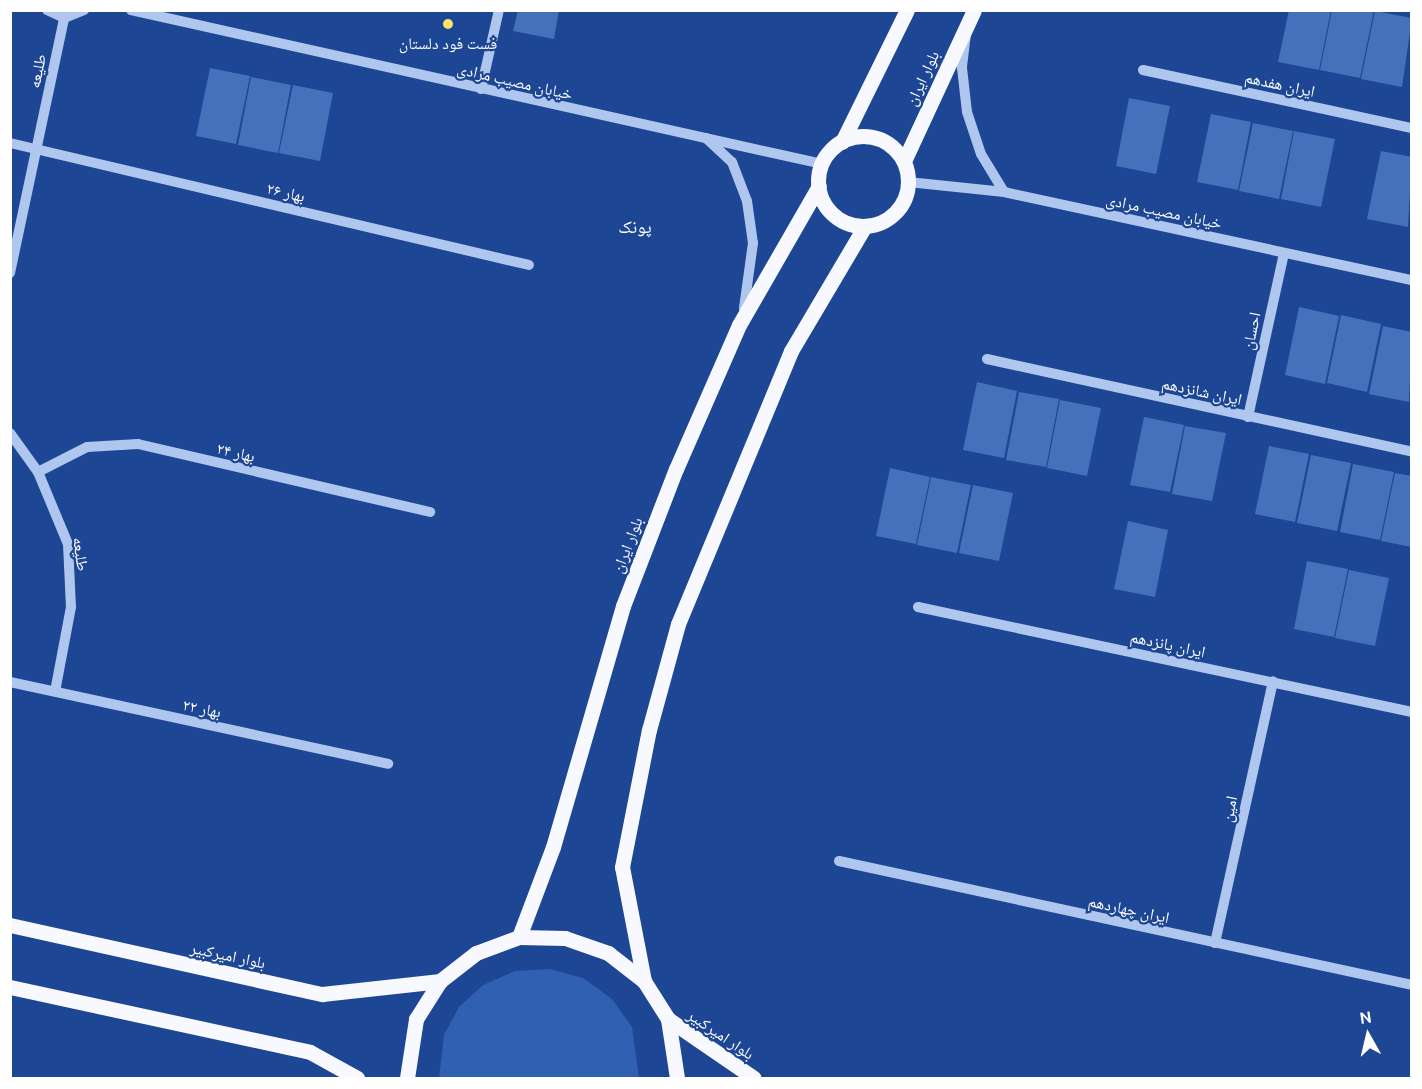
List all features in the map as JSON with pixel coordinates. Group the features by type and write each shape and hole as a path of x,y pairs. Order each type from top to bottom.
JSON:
{"main road":[{"path":"865,226 834,215 819,186 822,164 842,142 907,10"},
{"name":"بلوار ایران","path":"904,161 971,17"},
{"path":"644,981 622,867 649,730 678,624 791,351 865,226 900,207 909,182 904,161 877,138 842,142"},
{"name":"بلوار ایران","path":"519,938 553,847 623,606 739,325 819,186"},
{"name":"بلوار امیرکبیر","path":"10,926 322,994 440,981"},
{"path":"407,1078 416,1019 440,981 476,952 519,938 575,941 608,953 644,981 668,1019 677,1078"},
{"path":"10,987 310,1052 357,1078"},
{"name":"بلوار امیرکبیر","path":"668,1019 754,1078"}],"street":[{"path":"47,10 64,18 84,10"},
{"name":"خیابان مصیب مرادی","path":"131,10 822,164"},
{"path":"481,88 499,10"},
{"path":"971,17 962,68 967,112 981,154 1004,192"},
{"name":"طلیعه","path":"10,273 64,18"},
{"name":"ایران هفدهم","path":"1143,70 1412,128"},
{"path":"706,138 732,162 747,201 753,243 751,285 739,325"},
{"name":"بهار ۲۶","path":"10,143 529,265"},
{"name":"خیابان مصیب مرادی","path":"909,182 1004,192 1412,280"},
{"name":"احسان","path":"1248,417 1284,253"},
{"name":"ایران شانزدهم","path":"987,360 1412,452"},
{"name":"طلیعه","path":"10,433 38,472 68,544 71,607 56,692"},
{"name":"بهار ۲۴","path":"38,472 87,447 138,444 430,512"},
{"name":"ایران پانزدهم","path":"918,607 1412,712"},
{"name":"امین","path":"1215,943 1273,681"},
{"name":"بهار ۲۲","path":"10,682 388,764"},
{"name":"ایران چهاردهم","path":"839,861 1412,986"}],"shaded area":[{"path":"550,969 583,978 612,999 632,1027 639,1078 439,1078 444,1035 459,1007 483,985 515,971"}],"building":[{"path":"518,10 559,10 554,39 513,31"},
{"path":"1289,10 1331,10 1319,70 1278,62"},
{"path":"1332,10 1374,10 1360,78 1320,70"},
{"path":"1375,11 1412,18 1402,87 1361,79"},
{"path":"210,68 250,76 236,144 196,136"},
{"path":"251,77 291,85 278,153 238,145"},
{"path":"293,85 333,93 320,161 279,153"},
{"path":"1129,98 1170,106 1156,174 1116,166"},
{"path":"1211,114 1251,122 1238,190 1197,182"},
{"path":"1253,123 1293,131 1279,199 1239,191"},
{"path":"1294,131 1335,139 1321,207 1281,199"},
{"path":"1381,151 1412,157 1408,227 1367,219"},
{"path":"1299,307 1339,316 1325,384 1285,375"},
{"path":"1341,315 1381,324 1367,392 1327,383"},
{"path":"1383,326 1412,332 1409,402 1369,394"},
{"path":"977,382 1017,391 1004,458 963,450"},
{"path":"1019,392 1059,399 1046,467 1006,460"},
{"path":"1060,400 1101,408 1087,476 1047,468"},
{"path":"1144,417 1184,425 1170,492 1130,485"},
{"path":"1185,426 1226,433 1212,501 1172,494"},
{"path":"1269,446 1309,454 1295,522 1255,514"},
{"path":"1311,455 1351,463 1337,531 1297,523"},
{"path":"1353,464 1394,472 1380,540 1340,532"},
{"path":"890,468 930,477 916,544 876,536"},
{"path":"1395,473 1412,476 1412,547 1381,541"},
{"path":"931,477 971,485 957,553 917,545"},
{"path":"973,485 1013,493 999,561 959,553"},
{"path":"1128,521 1168,530 1155,597 1114,589"},
{"path":"1307,561 1348,569 1334,637 1294,629"},
{"path":"1349,570 1389,578 1375,646 1335,638"}],"place":[{"name":"فست فود دلستان","path":"448,24"}],"district":[{"name":"پونک","path":"635,226"}]}
